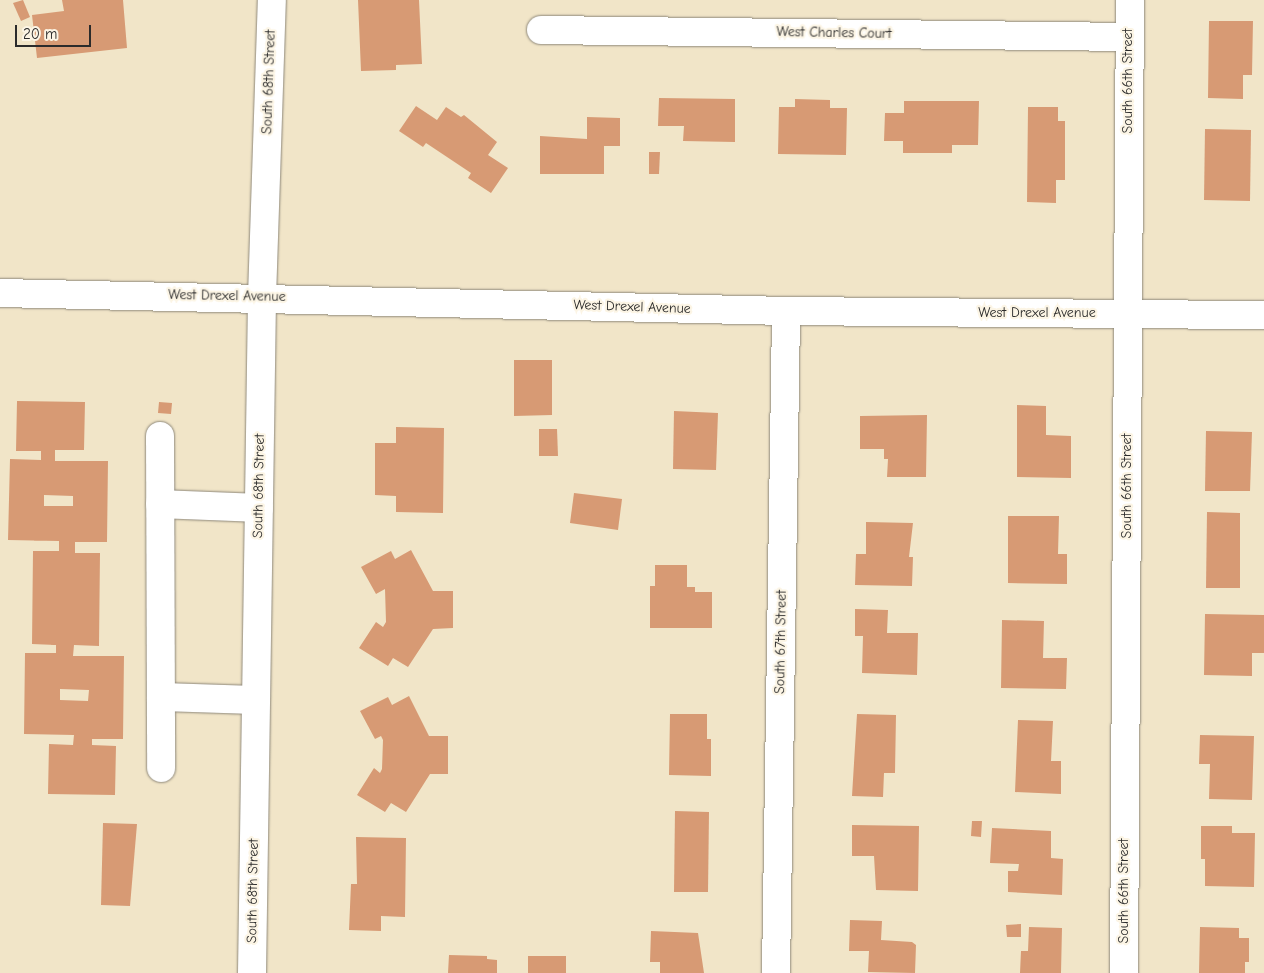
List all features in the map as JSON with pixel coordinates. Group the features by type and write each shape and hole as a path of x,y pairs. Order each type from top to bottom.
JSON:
{"street":[{"name":"South 68th Street","path":"252,973 262,297 272,0"},
{"name":"South 66th Street","path":"1124,973 1128,314 1127,37 1130,0"},
{"name":"West Charles Court","path":"541,30 1127,37"},
{"name":"West Drexel Avenue","path":"0,293 262,297 786,311 1264,315"},
{"name":"South 67th Street","path":"776,973 786,311"},
{"path":"160,436 161,768"},
{"path":"160,504 259,508"},
{"path":"160,697 256,700"}],"building":[{"path":"23,0 30,17 21,21 13,3"},
{"path":"62,0 123,0 127,48 37,58 32,15 64,11"},
{"path":"358,0 419,0 422,64 396,65 396,70 361,71"},
{"path":"1209,21 1253,21 1252,75 1243,75 1243,99 1208,98"},
{"path":"659,98 735,99 735,142 683,141 684,126 658,126"},
{"path":"795,99 830,100 830,108 847,108 846,155 778,154 779,107 795,107"},
{"path":"904,101 979,101 978,145 952,145 952,153 903,153 903,141 884,141 885,113 904,113"},
{"path":"416,106 437,120 446,107 461,117 464,115 497,142 488,155 508,168 491,193 468,178 471,173 426,143 423,147 399,131"},
{"path":"1028,107 1058,107 1058,121 1065,121 1065,180 1056,180 1056,203 1027,202"},
{"path":"587,117 620,118 620,146 604,146 604,174 540,174 540,136 587,139"},
{"path":"1205,129 1251,130 1250,201 1204,200"},
{"path":"649,152 660,152 659,174 649,174"},
{"path":"514,360 552,360 552,415 514,416"},
{"path":"17,401 85,402 84,450 55,450 55,461 108,461 107,542 75,542 75,553 100,553 99,646 74,645 73,656 124,656 123,739 92,739 92,745 116,746 115,795 48,794 49,744 73,745 74,735 24,734 25,653 56,653 56,645 32,644 33,551 59,551 59,541 8,540 10,459 41,460 41,451 16,451","holes":["44,495 73,496 73,506 44,506","60,689 89,690 88,701 60,700"]},
{"path":"159,402 172,403 171,414 158,413"},
{"path":"1017,405 1046,406 1046,435 1071,436 1071,478 1017,477"},
{"path":"674,411 718,413 716,470 673,469"},
{"path":"927,415 926,477 887,477 888,459 884,459 884,449 860,449 860,416"},
{"path":"396,427 444,428 443,513 396,512 396,496 375,495 375,443 396,443"},
{"path":"539,429 557,429 558,456 539,456"},
{"path":"1206,431 1252,432 1250,491 1205,491"},
{"path":"574,493 622,499 618,530 570,523"},
{"path":"1207,512 1240,513 1240,588 1206,588"},
{"path":"1008,516 1059,516 1058,554 1067,554 1067,584 1008,583"},
{"path":"866,522 913,523 909,557 913,557 912,586 855,585 856,554 866,554"},
{"path":"411,550 433,591 453,591 453,628 433,629 408,667 393,658 388,666 359,648 376,622 383,627 386,622 385,589 376,594 361,567 391,551 395,559"},
{"path":"655,565 687,565 687,587 695,587 695,592 712,592 712,628 650,628 650,586 655,586"},
{"path":"855,609 888,610 887,633 918,633 917,675 862,673 863,636 855,636"},
{"path":"1205,614 1264,615 1264,653 1252,653 1252,676 1204,675"},
{"path":"1002,620 1044,621 1043,658 1067,658 1066,689 1001,688"},
{"path":"409,696 429,736 448,736 448,774 430,774 406,812 391,803 385,812 357,795 374,768 380,773 382,769 383,740 381,736 375,739 360,711 388,697 392,705"},
{"path":"670,714 707,714 707,739 711,739 711,776 669,775"},
{"path":"857,714 896,715 895,773 884,773 883,797 852,796"},
{"path":"1018,720 1053,721 1051,761 1061,761 1061,794 1015,792"},
{"path":"1200,735 1254,736 1252,800 1209,799 1210,764 1199,764"},
{"path":"675,811 709,812 708,892 674,892"},
{"path":"972,821 982,821 981,837 971,836"},
{"path":"103,823 137,824 130,906 101,905"},
{"path":"852,825 919,826 918,891 876,890 874,856 852,856"},
{"path":"1201,826 1232,826 1232,833 1255,833 1254,887 1205,886 1205,859 1201,859"},
{"path":"992,828 1051,831 1051,858 1063,859 1062,895 1008,892 1008,871 1018,871 1019,864 990,863"},
{"path":"356,837 406,838 405,917 381,916 381,931 349,930 351,884 357,884"},
{"path":"850,920 882,921 881,940 912,942 916,945 915,973 868,972 869,951 849,951"},
{"path":"1021,924 1021,937 1007,937 1006,925"},
{"path":"1029,927 1062,928 1061,973 1020,973 1021,951 1028,951"},
{"path":"1200,927 1239,928 1239,938 1249,938 1249,962 1245,962 1245,973 1199,973"},
{"path":"651,931 698,933 704,973 660,973 660,962 650,962"},
{"path":"449,955 487,956 487,959 497,960 497,973 448,973"},
{"path":"528,956 566,956 566,973 528,973"}]}
